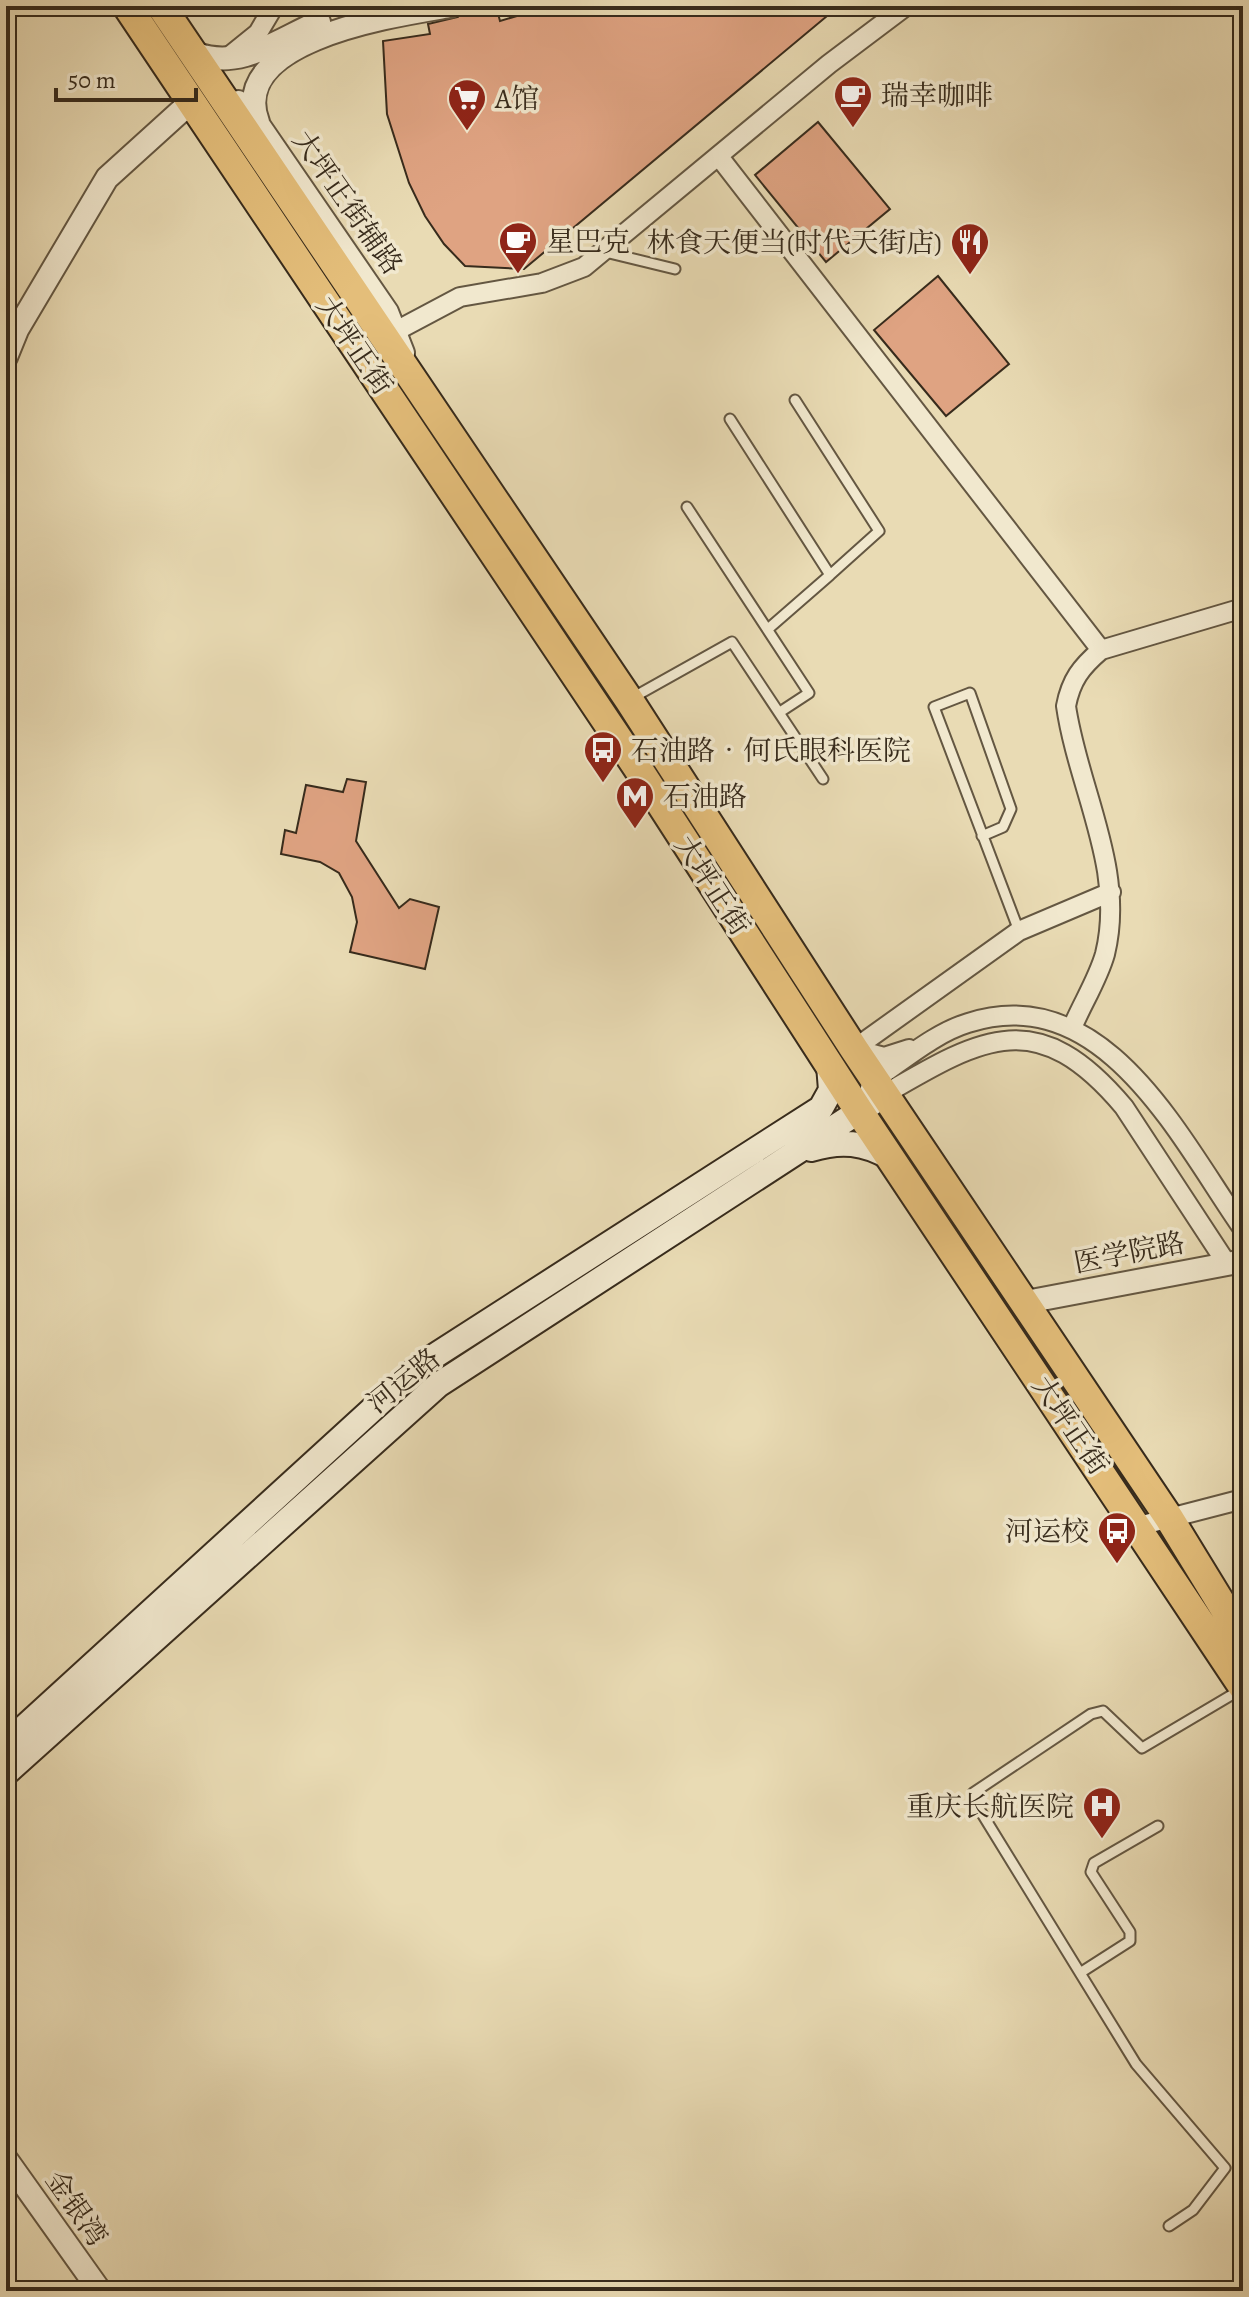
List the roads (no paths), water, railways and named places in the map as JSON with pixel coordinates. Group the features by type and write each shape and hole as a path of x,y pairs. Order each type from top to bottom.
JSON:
{"main road":[{"name":"大坪正街","path":"127,6 637,767 859,1111 1139,1526 1243,1687"},
{"name":"大坪正街","path":"161,6 629,700 854,1049 1169,1518 1243,1639"},
{"name":"河运路","path":"6,1744 422,1364 821,1108 831,1090 829,1065"},
{"name":"河运路","path":"6,1773 438,1385 859,1111 880,1087"},
{"path":"794,1154 832,1143 848,1142 864,1144 891,1158"}],"street":[{"path":"219,60 249,43 274,6"},
{"path":"187,45 219,60 244,57 340,14 370,6"},
{"path":"260,127 253,109 255,87 282,58 339,28 450,6"},
{"path":"396,331 460,297 563,277 605,252 829,64 906,6"},
{"name":"大坪正街辅路","path":"187,45 260,127 387,312 411,381"},
{"path":"6,357 17,330 107,178 192,101"},
{"path":"720,158 1101,650"},
{"path":"1072,1028 1104,958 1111,892 1066,706 1070,684 1083,665 1101,650 1243,608"},
{"path":"854,1049 1019,931 1111,892"},
{"path":"854,1049 875,1057 894,1056 968,1023 1023,1016 1072,1028 1098,1042 1146,1090 1243,1229"},
{"path":"880,1087 946,1033"},
{"path":"880,1087 973,1046 1021,1041 1066,1054 1104,1084 1124,1107 1235,1262"},
{"name":"医学院路","path":"1026,1302 1235,1262"},
{"path":"1139,1526 1243,1499"},
{"name":"金银湾","path":"6,2159 100,2291"}],"lane":[{"path":"605,252 675,269"},
{"path":"768,629 879,531 795,400"},
{"path":"730,419 830,575"},
{"path":"687,507 809,693 780,712"},
{"path":"629,700 732,642 823,779"},
{"path":"982,836 1003,827 1011,809 970,693 934,707 982,836 1019,931"},
{"path":"1169,2226 1193,2210 1225,2168 1136,2064 973,1799 973,1793 1091,1714 1103,1711 1142,1748 1243,1687"},
{"path":"1080,1973 1130,1941 1130,1932 1091,1872 1094,1863 1158,1826"}],"place":[{"name":"瑞幸咖啡","path":"853,129"},
{"name":"A馆","path":"467,132"},
{"name":"星巴克","path":"518,275"},
{"name":"林食天便当(时代天街店)","path":"970,276"},
{"name":"石油路‧何氏眼科医院","path":"603,784"},
{"name":"石油路","path":"635,830"},
{"name":"河运校","path":"1117,1565"},
{"name":"重庆长航医院","path":"1102,1840"}]}
